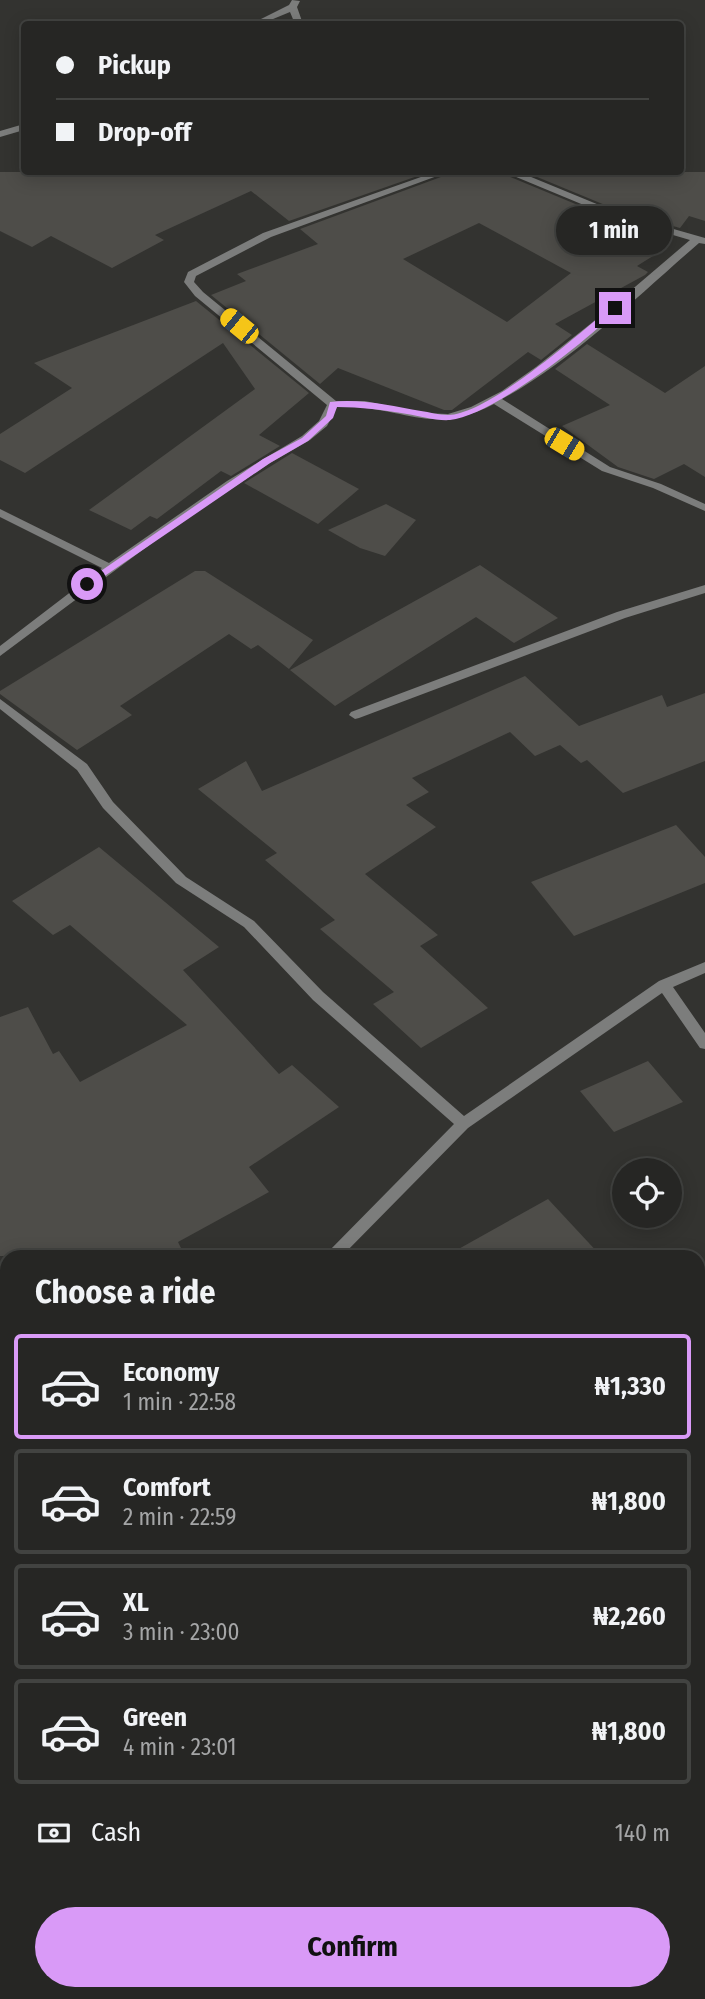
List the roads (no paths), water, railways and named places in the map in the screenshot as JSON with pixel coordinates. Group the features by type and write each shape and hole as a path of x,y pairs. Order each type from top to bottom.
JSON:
{"street":[{"path":"261,21 295,3 298,21"},
{"path":"0,134 21,128"},
{"path":"435,175 267,235 192,274 189,282 199,294 333,404 373,405 447,418 467,414 496,400 574,343 701,240"},
{"path":"519,175 618,216 701,240"},
{"path":"496,400 606,469 657,485 705,508"},
{"path":"0,652 108,566 266,461 305,439 330,416 333,404"},
{"path":"0,512 108,566"},
{"path":"355,715 621,615 705,589"},
{"path":"0,703 82,767 108,805 181,880 249,924 318,996 464,1124"},
{"path":"338,1250 464,1124 664,985 705,967"},
{"path":"664,985 705,1044"}]}
